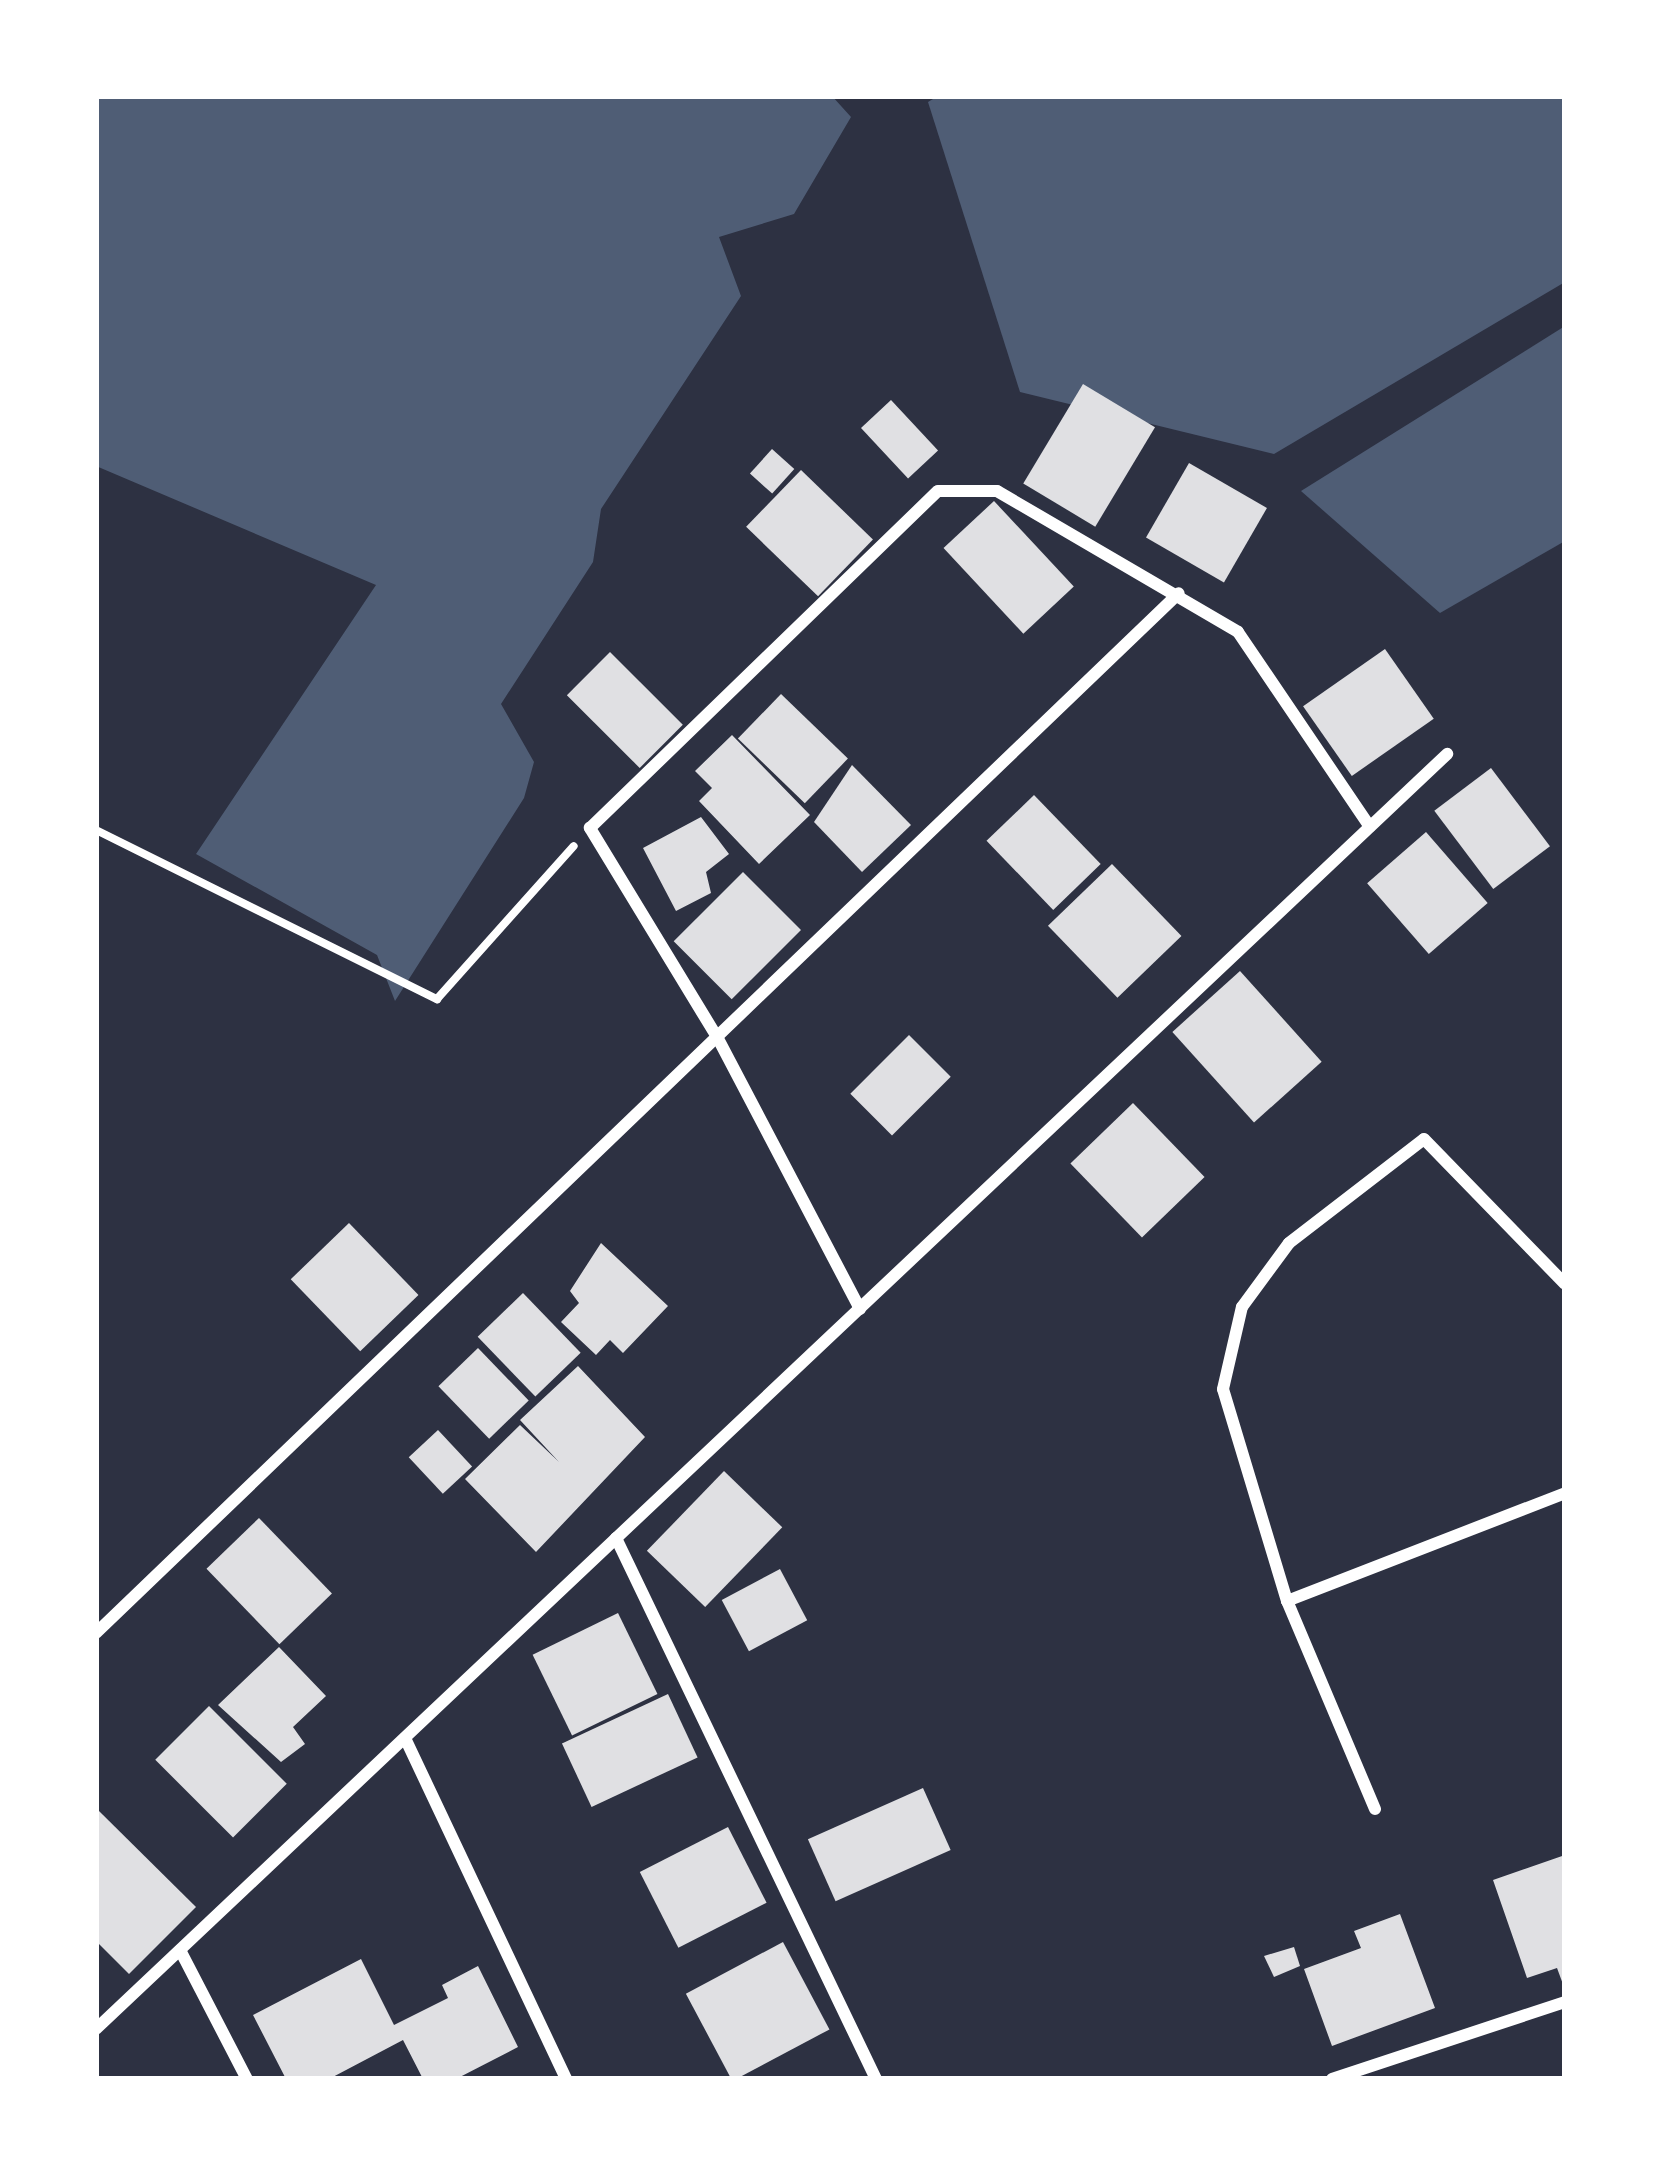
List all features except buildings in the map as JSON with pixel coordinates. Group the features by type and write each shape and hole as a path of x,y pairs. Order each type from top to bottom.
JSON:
{"street":[{"path":"860,1309 717,1037 590,828 938,491 997,491 1179,593 1238,632 1370,827"},
{"path":"96,1633 1179,593"},
{"path":"96,2029 1448,754"},
{"path":"1375,1809 1288,1601 1223,1389 1243,1307 1289,1243 1424,1139 1565,1284"},
{"path":"1288,1601 1565,1493"},
{"path":"616,1538 876,2079"},
{"path":"405,1738 566,2079"},
{"path":"180,1950 247,2079"},
{"path":"1332,2079 1565,2002"}],"path":[{"path":"96,830 437,999 590,828"}],"water":[{"path":"96,96 832,96 851,117 794,214 719,237 741,296 601,509 593,562 501,704 534,762 524,798 395,1001 377,955 196,854 376,585 96,466"},
{"path":"938,96 1565,96 1565,282 1274,454 1020,392 928,102"},
{"path":"1565,326 1565,541 1440,613 1301,491"}]}
